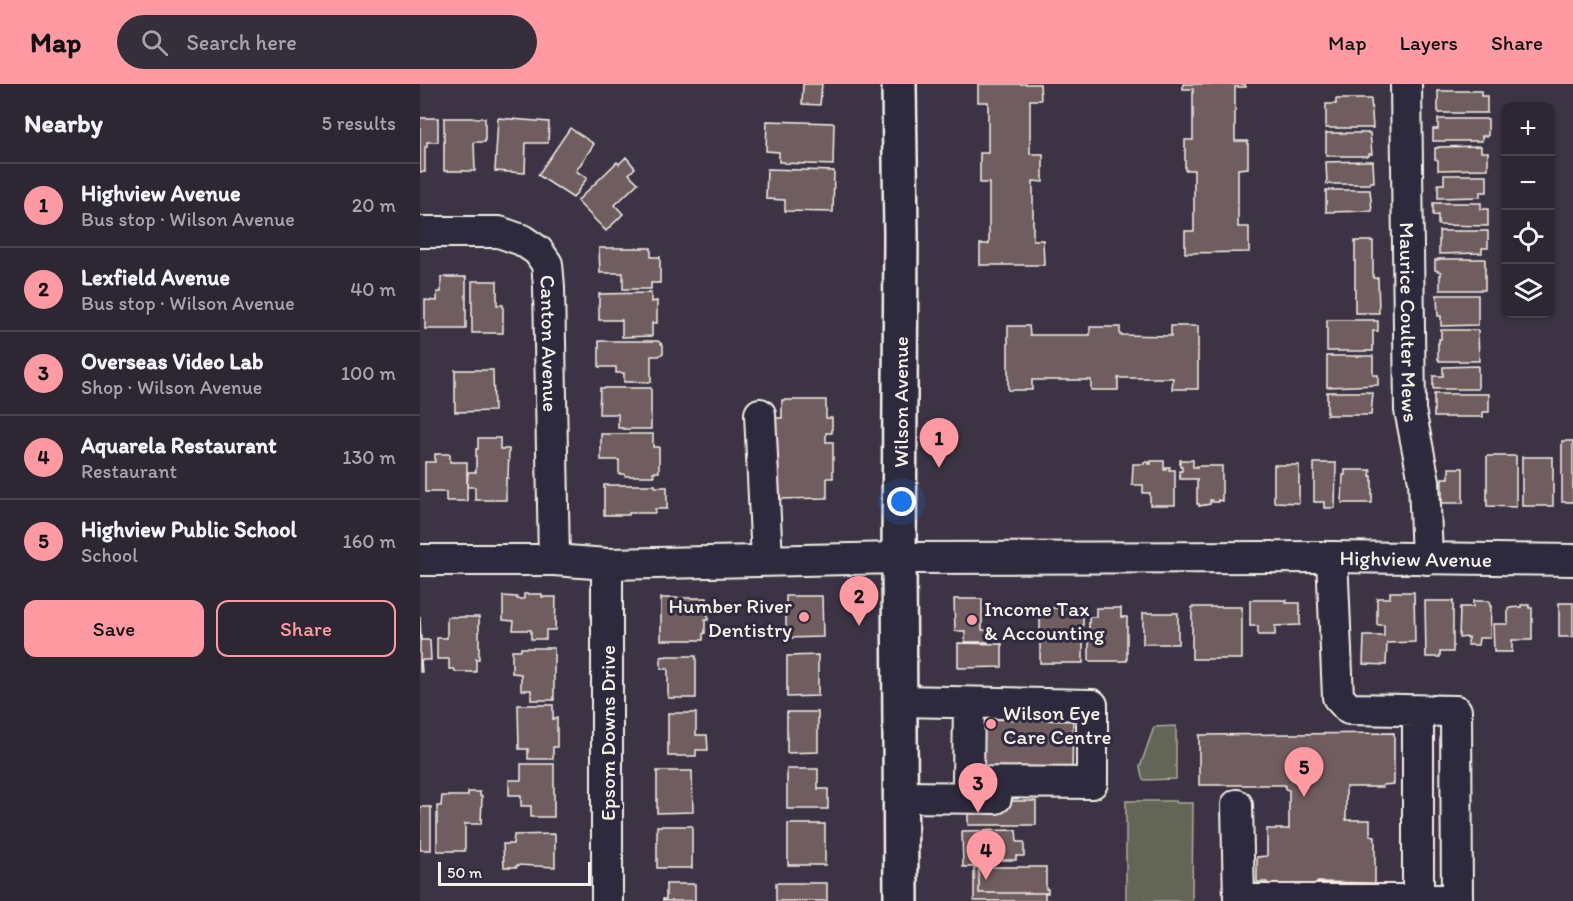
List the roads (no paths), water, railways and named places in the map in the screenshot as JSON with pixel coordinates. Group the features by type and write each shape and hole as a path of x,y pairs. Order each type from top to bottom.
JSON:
{"main road":[{"name":"Wilson Avenue","path":"899,84 901,901"}],"street":[{"name":"Maurice Coulter Mews","path":"1406,84 1410,410 1424,481 1427,558"},
{"name":"Canton Avenue","path":"420,232 499,232 522,240 538,251 547,264 554,560"},
{"path":"760,414 767,561"},
{"name":"Highview Avenue","path":"420,560 554,560 607,564 899,558 1332,557 1573,560"},
{"path":"1237,804 1239,900 1457,900 1456,711 1349,709 1338,697 1332,557"},
{"name":"Epsom Downs Drive","path":"607,564 607,901"},
{"path":"900,701 1092,705 1092,783 968,782 969,703"},
{"path":"1418,711 1418,900"},
{"path":"901,797 1107,799"}],"place":[{"name":"Highview Avenue","path":"939,468"},
{"name":"Humber River Dentistry","path":"804,617"},
{"name":"Income Tax & Accounting","path":"972,620"},
{"name":"Lexfield Avenue","path":"859,626"},
{"name":"Wilson Eye Care Centre","path":"991,724"},
{"name":"Highview Public School","path":"1304,797"},
{"name":"Overseas Video Lab","path":"978,813"},
{"name":"Aquarela Restaurant","path":"986,880"}]}
